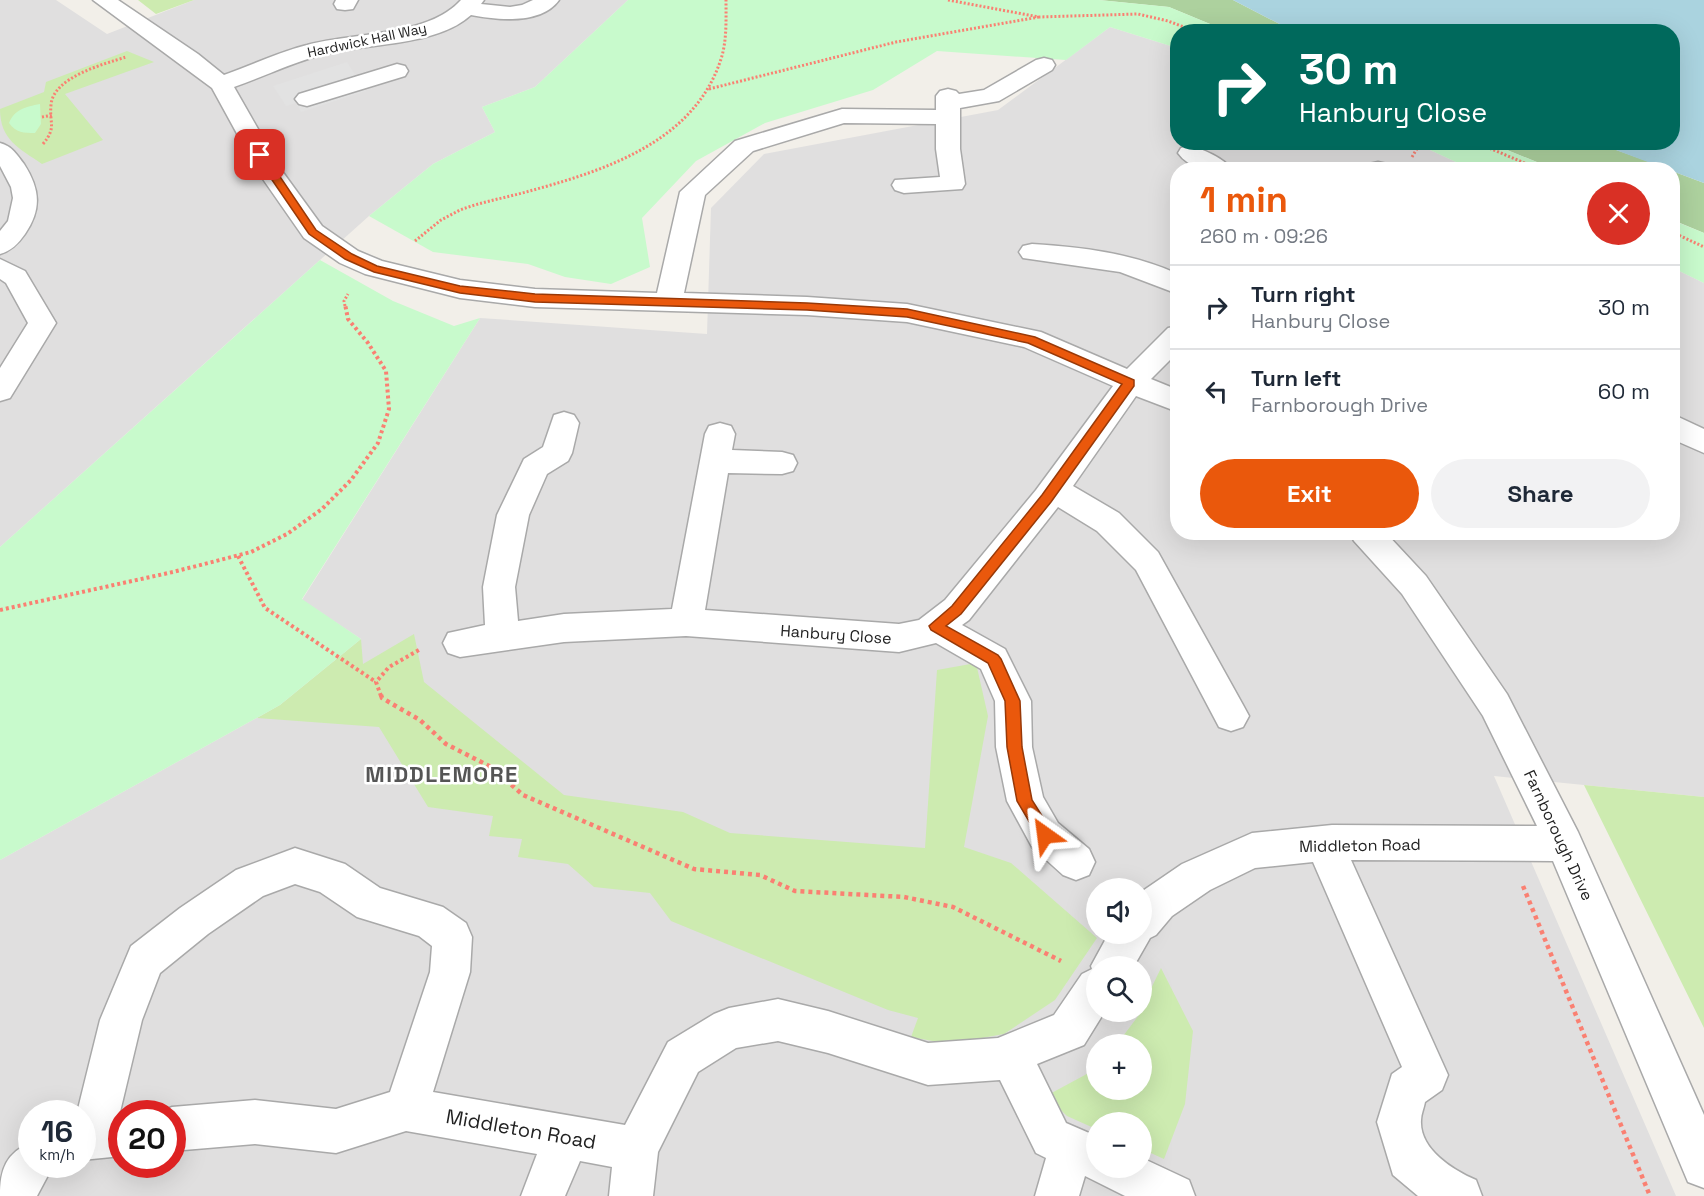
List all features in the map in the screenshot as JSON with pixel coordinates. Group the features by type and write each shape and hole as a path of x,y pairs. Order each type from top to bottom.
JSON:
{"street":[{"path":"104,0 221,84 270,172 312,232 348,257 374,268 460,289 535,298 807,306 907,313 1031,339 1170,399"},
{"path":"471,4 499,14 524,12 548,0"},
{"name":"Hardwick Hall Way","path":"221,84 314,50 353,41 417,32 444,22 471,4"},
{"path":"307,99 403,78 378,39"},
{"path":"668,303 693,192 744,146 842,116 948,106 991,96 1044,65"},
{"path":"904,185 953,184 948,149 948,106"},
{"path":"0,150 17,170 27,206 11,236 0,246"},
{"path":"1190,153 1206,162"},
{"path":"1032,252 1094,256 1133,265 1170,281"},
{"path":"0,268 16,277 42,323 0,391"},
{"name":"Hanbury Close","path":"460,643 564,628 686,622 899,638 928,632 957,610 1053,489 1130,383 1170,342"},
{"path":"503,636 499,587 513,514 535,467 557,453 564,423"},
{"path":"1680,429 1702,439"},
{"path":"686,622 718,447 782,463"},
{"path":"1053,489 1108,522 1147,561 1184,625 1231,716"},
{"name":"Farnborough Drive","path":"1372,540 1414,585 1496,705 1565,844 1704,1166"},
{"path":"936,626 993,659 1013,701 1014,747 1025,801 1045,835 1076,862"},
{"path":"1324,843 1427,1075 1407,1089 1399,1122 1409,1159 1443,1188 1460,1196"},
{"name":"Middleton Road","path":"1152,910 1158,903 1196,877 1252,851 1324,843 1565,844"},
{"path":"99,1136 121,1020 145,960 194,921 250,883 295,866 331,877 371,904 429,920 452,938 450,972 406,1109 336,1131 255,1122 186,1129"},
{"path":"631,1196 636,1149 683,1057 729,1029 778,1020 828,1032 928,1064 1000,1059 1069,1030 1081,976"},
{"path":"1010,1054 1051,1138 1084,1153 1057,1196"},
{"name":"Middleton Road","path":"406,1109 636,1149"},
{"path":"543,1196 547,1181 569,1137"},
{"path":"14,1196 23,1178"},
{"path":"1136,1178 1173,1196"}],"path":[{"path":"0,610 251,552 287,534 322,509 351,480 378,443 389,409 386,370 348,319 344,301 352,287 374,268 452,214 472,206 560,183 627,156 655,141 694,111 708,89 721,59 726,24 726,0"},
{"path":"948,0 1039,17"},
{"path":"708,89 896,42 1039,17 1138,14 1176,24"},
{"path":"17,170 48,138 55,124 51,101 59,86 82,74 165,42"},
{"path":"42,117 53,116"},
{"path":"1494,150 1521,162"},
{"path":"1680,236 1704,247"},
{"path":"238,556 265,608 376,682 382,698 420,720 446,744 491,767 523,795 694,869 760,875 795,891 904,897 953,907 1081,976"},
{"path":"376,682 389,667 421,648 460,643"},
{"path":"1505,844 1650,1196"}],"shaded area":[{"path":"0,0 56,0 107,34 194,0 628,0 535,87 482,107 495,132 433,164 369,216 0,547"},
{"path":"1110,27 1170,46 1170,150 1430,150 1456,162 1170,162 1170,540 1680,540 1680,271 1704,283 1704,797 1494,776 1676,1196 0,1196 0,860 280,705 361,639 302,600 480,318 707,334 711,208 764,154 998,110"},
{"path":"347,62 366,91 301,112 296,103 286,106 273,86"}],"green space":[{"path":"138,0 194,0 156,14"},
{"path":"628,0 1099,0 1169,7 1210,24 1170,24 1170,46 1110,27 1066,60 937,51 873,90 765,123 696,161 642,218 650,267 611,284 565,277 528,264 433,252 369,216 433,164 495,132 482,107 535,87"},
{"path":"1099,0 1233,0 1279,24 1210,24 1169,7"},
{"path":"127,51 154,62 65,94 103,140 42,164 19,148 7,136 3,128 0,109 44,92 46,82"},
{"path":"40,104 41,124 35,133 20,132 9,123 21,109"},
{"path":"1430,150 1507,150 1537,162 1456,162"},
{"path":"1507,150 1616,150 1650,162 1537,162"},
{"path":"1680,174 1704,183 1704,233 1680,223"},
{"path":"1680,223 1704,233 1704,283 1680,271"},
{"path":"320,260 393,301 454,326 480,318 302,599 361,639 280,705 0,860 0,547"},
{"path":"414,634 424,682 564,795 683,812 730,833 925,848 937,670 976,663 988,716 964,847 1011,863 1086,928 1086,944 1093,944 1055,1000 1004,1034 949,1044 911,1037 918,1018 888,1010 671,921 650,893 594,887 568,864 518,857 522,839 489,836 493,816 428,807 379,727 257,718 280,705 361,639 363,664"},
{"path":"1584,785 1704,797 1704,1028"},
{"path":"1161,968 1193,1031 1185,1104 1164,1159 1152,1154 1152,1112 1086,1112 1086,1125 1067,1116 1046,1096 1086,1074 1086,1100 1152,1100 1152,1034 1125,1034 1134,1022 1152,1022 1152,986"}],"water":[{"path":"1233,0 1704,0 1704,183 1680,174 1680,162 1648,162 1616,150 1680,150 1680,24 1279,24"}],"district":[{"name":"MIDDLEMORE","path":"442,774"}],"route":[{"path":"260,155 312,232 348,257 374,268 460,289 535,298 807,306 907,313 1031,339 1130,383 1047,498 957,610 936,626 993,659 1013,701 1014,747 1025,801 1045,835"}]}
